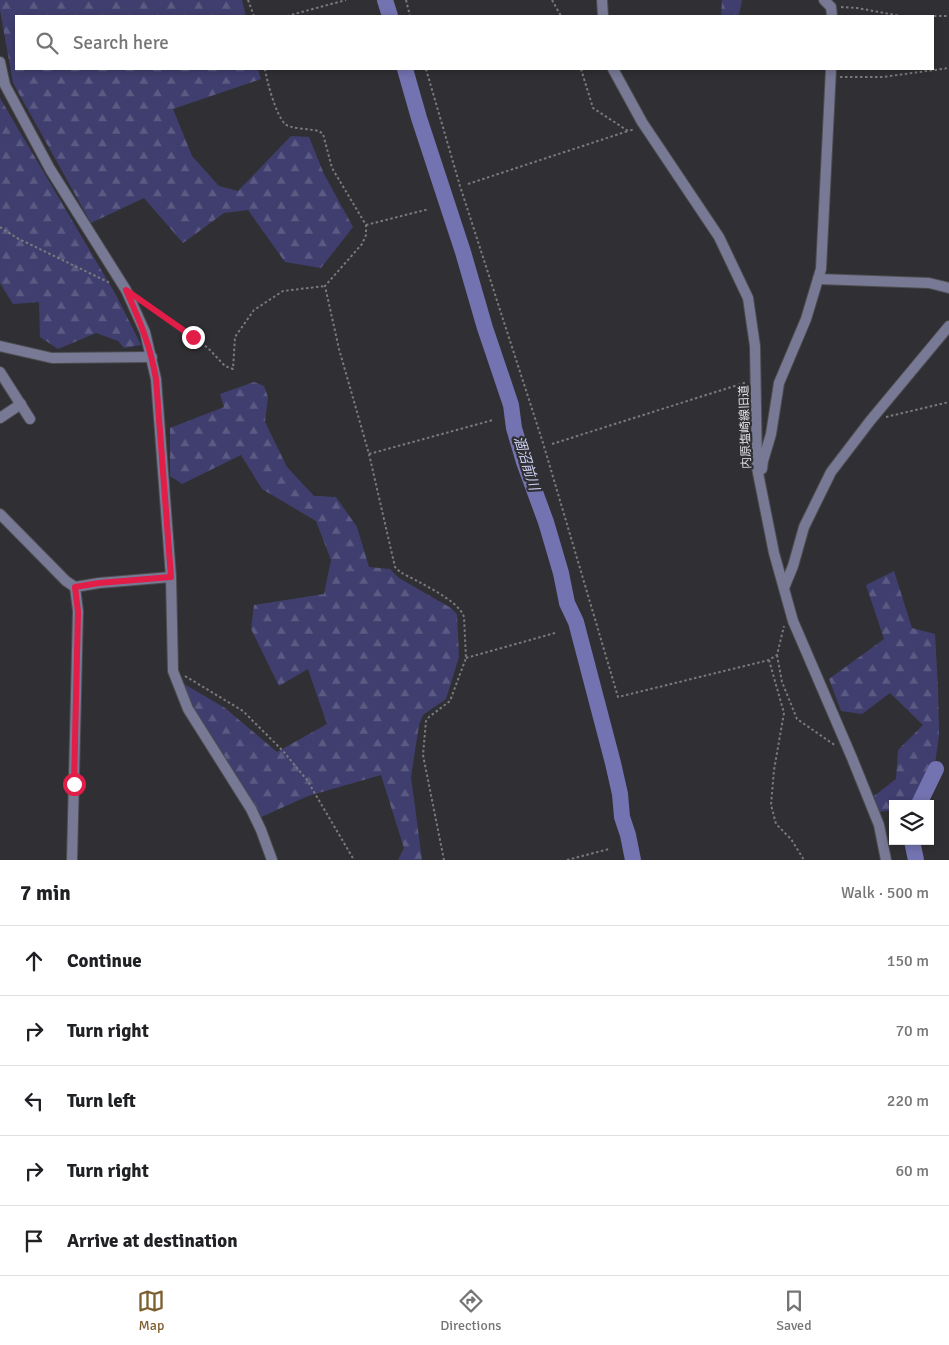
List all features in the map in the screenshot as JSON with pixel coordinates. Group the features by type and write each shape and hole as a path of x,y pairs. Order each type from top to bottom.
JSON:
{"street":[{"path":"602,0 603,15"},
{"path":"0,62 5,86 50,169 126,290 145,332 156,379 171,577 173,671 194,721 251,809 272,860"},
{"name":"内原塩崎線旧道","path":"614,70 644,125 719,237 748,298 756,346 758,468 774,553 793,621 879,825 886,860"},
{"path":"761,485 763,461 771,434 779,382 806,319 821,270 831,73"},
{"path":"818,279 929,283 949,288"},
{"path":"784,588 804,528 831,472 870,421 949,326"},
{"path":"0,346 52,358 152,357"},
{"path":"0,372 30,419"},
{"path":"0,418 21,404"},
{"path":"0,514 66,581 75,587 171,577"},
{"path":"72,860 78,612 75,587"}],"path":[{"path":"248,0 254,15"},
{"path":"291,15 346,0"},
{"path":"406,0 410,15"},
{"path":"552,0 560,15"},
{"path":"829,8 857,8 896,15"},
{"path":"934,16 949,16"},
{"path":"831,73 883,78 949,68"},
{"path":"0,227 17,238 126,290 208,348 225,366 233,369 235,337 254,310 283,291 325,286 362,244 366,235 366,225 332,168 323,134 319,131 285,124 273,98 265,70"},
{"path":"426,70 460,186 543,443 618,697 769,660 777,655"},
{"path":"580,70 593,108 628,131"},
{"path":"468,184 644,125"},
{"path":"366,225 429,209"},
{"path":"325,286 339,349 370,454 395,567 400,572 452,602 462,610 466,658 450,701 426,721 423,755 444,860"},
{"path":"552,444 756,379"},
{"path":"870,421 949,402"},
{"path":"370,454 493,420"},
{"path":"785,623 777,655 782,682 797,719 837,747"},
{"path":"466,658 555,633"},
{"path":"769,660 784,713 774,770 771,805 776,824 791,839 804,860"},
{"path":"173,671 231,702 255,722 283,751 307,780 354,860"},
{"path":"567,860 609,848"}],"green space":[{"path":"0,0 242,0 246,15 15,15 15,70 258,70 261,79 173,109 192,156 219,186 238,191 291,136 309,137 324,174 353,227 321,268 285,262 248,210 224,213 183,243 144,198 91,223 13,83 0,10"},
{"path":"722,0 742,0 739,15 721,15"},
{"path":"0,98 116,295 141,345 124,348 118,341 96,333 58,349 40,337 39,302 13,304 0,283"},
{"path":"254,382 264,386 268,397 265,422 287,467 314,496 336,497 357,527 369,567 390,569 399,578 451,608 457,614 459,657 446,699 423,715 419,725 411,777 422,860 398,860 404,848 381,775 308,796 259,818 196,713 184,684 225,708 277,752 327,724 308,669 279,686 251,629 254,605 324,594 331,560 316,521 262,489 241,455 182,484 170,476 170,428 224,407 220,394"},
{"path":"894,571 912,628 935,634 939,735 935,764 924,778 917,800 889,800 889,811 879,812 874,796 896,779 898,750 923,725 890,693 862,714 841,711 829,679 884,639 866,585"}],"waterway":[{"name":"涸沼前川","path":"385,0 390,15"},
{"name":"涸沼前川","path":"405,70 485,328 511,405 514,428 546,522 561,573 567,603 576,622 613,763 620,794 622,817 633,860"},
{"path":"921,800 936,769"},
{"path":"913,845 916,860"}],"route":[{"path":"74,784 78,612 75,587 171,577 156,379 145,332 126,290 193,337"}]}
